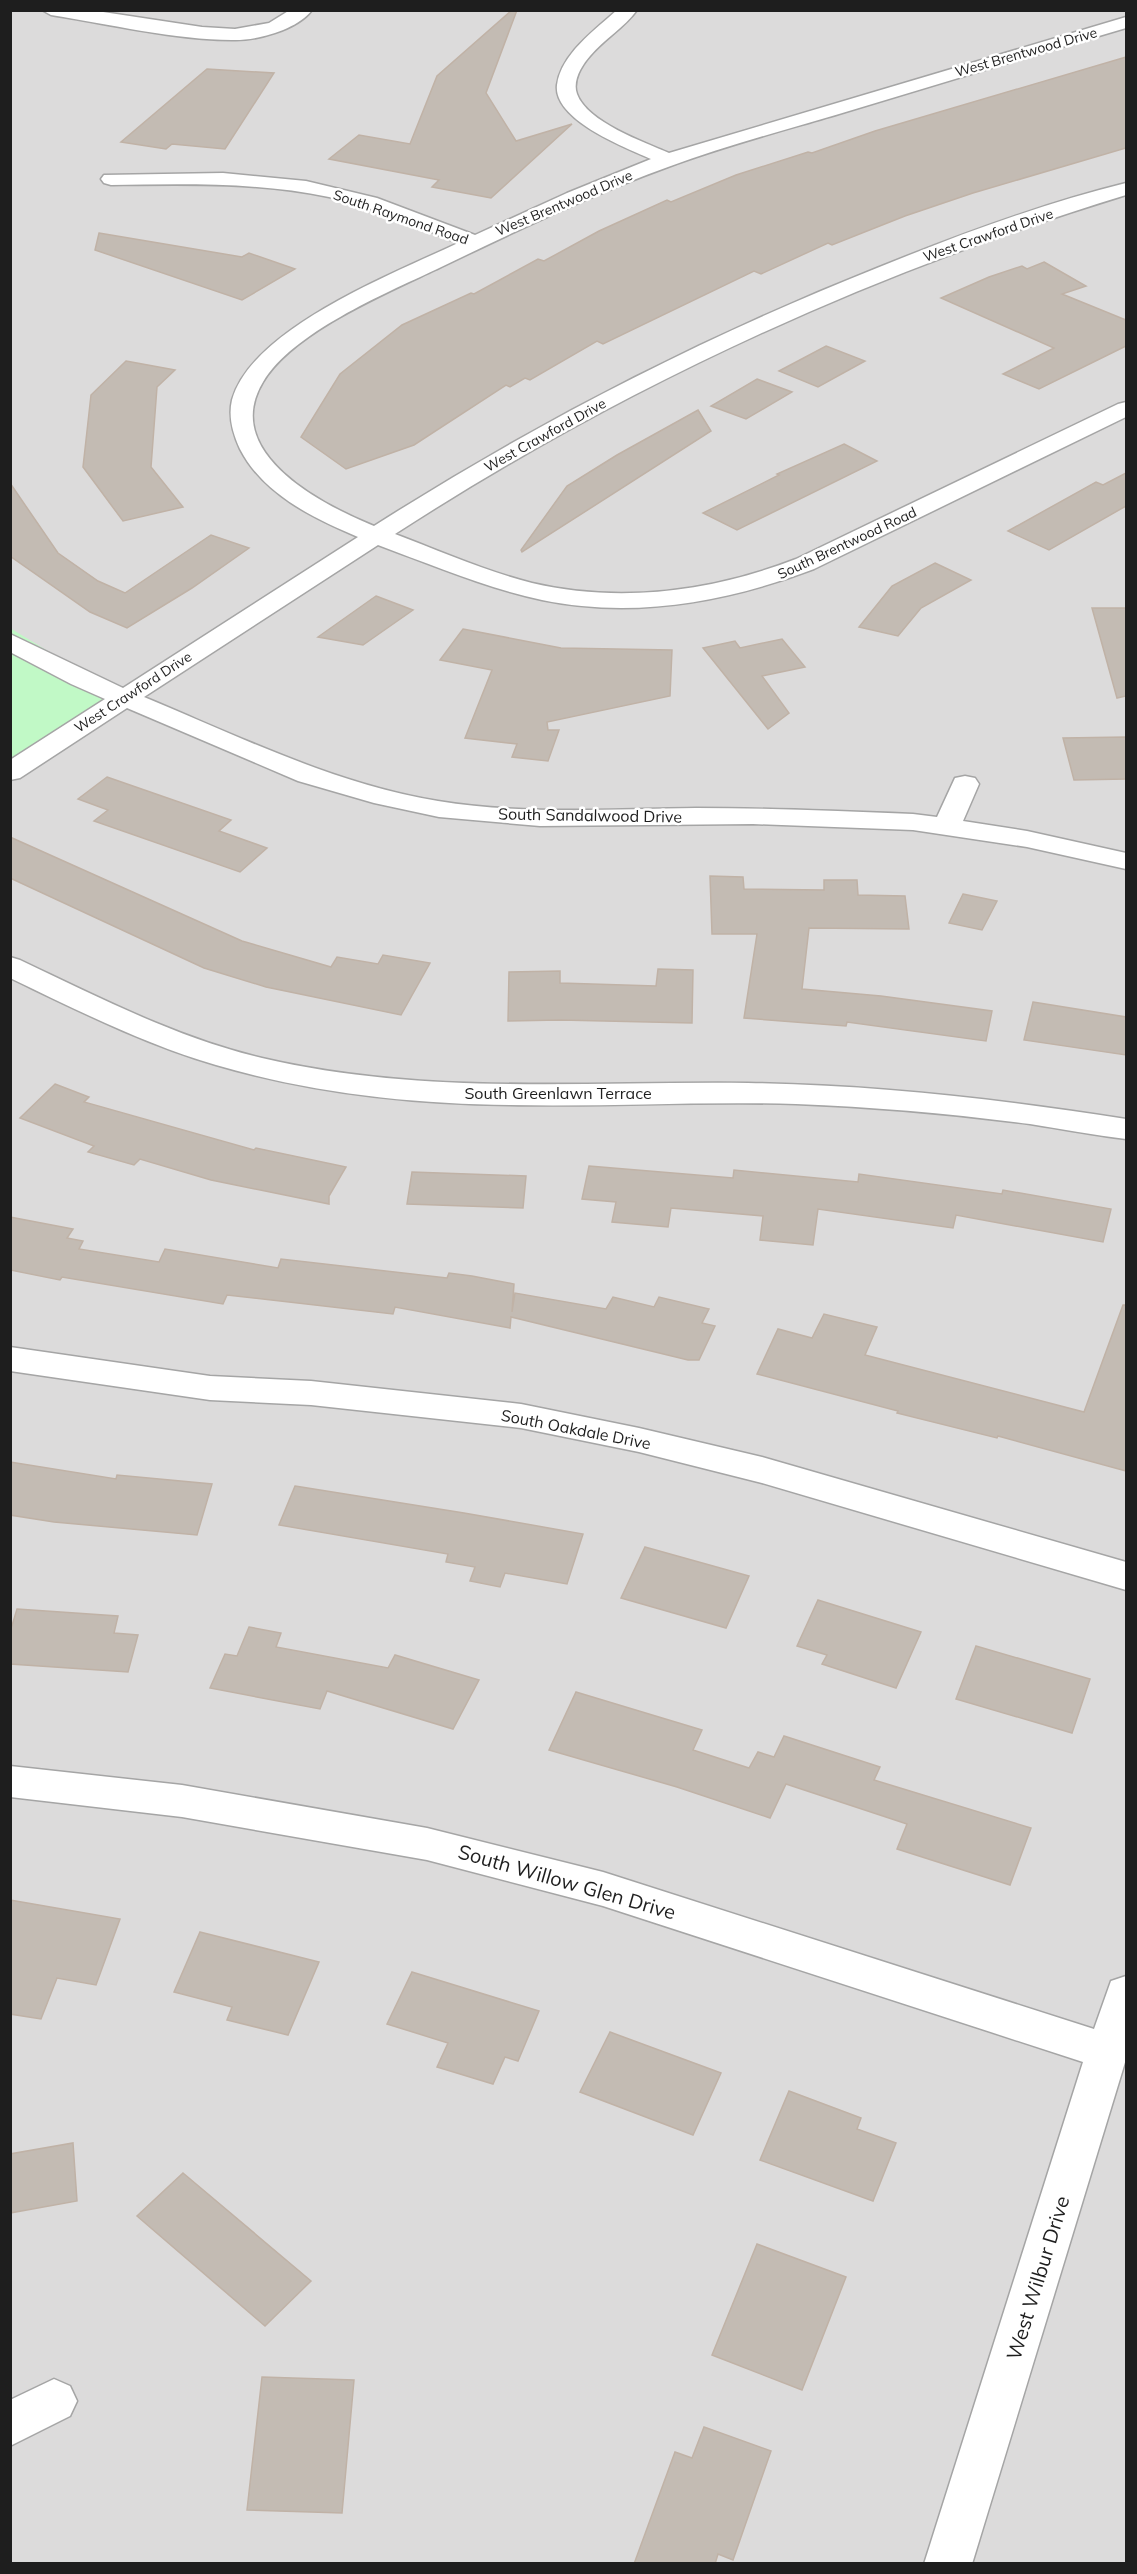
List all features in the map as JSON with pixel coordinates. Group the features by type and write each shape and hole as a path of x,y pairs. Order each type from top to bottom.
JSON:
{"street":[{"path":"51,10 202,33 244,34 274,28 303,10"},
{"path":"628,10 581,56 567,82 567,92 577,111 599,126 669,160"},
{"name":"West Brentwood Drive","path":"377,535 316,509 299,499 264,467 250,450 243,431 242,405 250,383 283,348 307,329 379,288 476,242 606,184 669,160 1126,22"},
{"name":"South Raymond Road","path":"111,179 240,179 320,190 355,198 476,242"},
{"name":"West Crawford Drive","path":"10,772 377,535 573,417 740,334 810,303 1039,216 1126,189"},
{"name":"South Brentwood Road","path":"377,535 484,576 520,587 564,596 615,600 672,599 721,592 764,581 805,564 1126,409"},
{"name":"South Sandalwood Drive","path":"10,642 80,679 308,776 439,809 540,818 764,816 913,822 1027,839 1126,861"},
{"path":"948,827 965,784"},
{"name":"South Greenlawn Terrace","path":"10,966 127,1022 214,1054 259,1067 321,1078 430,1092 509,1095 806,1094 945,1105 1126,1130"},
{"name":"South Oakdale Drive","path":"10,1359 210,1388 311,1393 521,1416 639,1440 762,1470 1126,1576"},
{"name":"South Willow Glen Drive","path":"10,1781 182,1801 427,1844 603,1889 1108,2052"},
{"name":"West Wilbur Drive","path":"948,2564 1126,1993"},
{"path":"10,2424 54,2401"}],"shaded area":[{"path":"11,11 1126,11 1126,2563 11,2563"}],"green space":[{"path":"10,628 125,698 10,772"}],"building":[{"path":"512,10 517,10 486,93 516,141 572,124 491,198 432,187 439,180 329,159 359,135 410,144 437,76"},
{"path":"1126,57 1126,148 973,193 905,216 832,245 828,243 761,274 754,271 603,344 597,341 530,380 525,378 510,387 506,385 414,445 346,469 301,437 340,374 402,325 471,293 474,294 538,259 544,261 599,231 667,200 671,202 736,175 808,152 812,153 875,131"},
{"path":"207,69 274,73 225,149 172,144 166,149 121,142"},
{"path":"99,233 242,257 249,253 295,269 242,300 95,250"},
{"path":"1044,262 1086,286 1062,294 1126,320 1126,346 1039,389 1003,374 1054,348 941,298 989,277 1022,266 1027,269"},
{"path":"826,346 865,361 818,387 779,371"},
{"path":"126,361 175,370 157,387 151,467 183,507 123,521 83,467 91,395"},
{"path":"757,379 792,392 746,419 711,406"},
{"path":"698,410 711,431 522,552 521,550 567,486"},
{"path":"844,444 877,461 737,530 703,513 779,475 777,474"},
{"path":"1126,473 1126,506 1049,550 1008,531 1096,482 1103,485"},
{"path":"10,483 58,553 98,581 125,593 211,535 249,548 192,588 127,628 90,612 10,556"},
{"path":"935,563 971,580 921,608 898,636 859,627 892,586"},
{"path":"376,596 413,610 363,645 318,637"},
{"path":"1092,608 1126,608 1126,696 1117,698"},
{"path":"463,629 561,648 672,650 670,696 547,722 548,730 559,730 548,761 512,757 517,744 465,738 492,670 440,660"},
{"path":"782,639 805,667 762,676 789,713 768,729 703,648 735,641 740,648"},
{"path":"1126,737 1126,779 1074,780 1063,738"},
{"path":"107,777 231,820 219,831 267,848 240,872 94,821 108,810 78,799"},
{"path":"10,837 242,941 331,967 337,957 378,964 383,955 430,963 401,1015 266,987 204,968 10,878"},
{"path":"710,876 743,877 744,889 824,890 824,880 857,880 858,895 905,896 909,929 809,928 802,989 881,996 992,1011 986,1041 847,1022 846,1026 744,1018 757,934 712,934"},
{"path":"963,894 997,901 982,930 949,923"},
{"path":"658,969 693,970 692,1023 508,1021 509,972 560,971 560,983 656,986"},
{"path":"1033,1002 1126,1017 1126,1055 1024,1040"},
{"path":"55,1084 89,1097 84,1102 254,1150 256,1148 346,1167 329,1196 329,1204 211,1180 140,1159 134,1165 88,1152 94,1146 20,1118"},
{"path":"589,1166 733,1178 734,1170 858,1182 859,1174 1002,1194 1003,1190 1111,1209 1103,1242 956,1215 953,1228 818,1209 813,1245 760,1240 763,1216 671,1208 668,1227 612,1222 616,1202 582,1199"},
{"path":"412,1172 526,1176 523,1208 407,1204"},
{"path":"10,1217 73,1229 67,1238 83,1241 79,1249 159,1262 165,1249 278,1268 281,1259 447,1278 449,1273 472,1276 514,1284 512,1312 515,1293 606,1309 613,1297 654,1307 659,1297 709,1309 702,1323 715,1326 699,1360 688,1360 511,1317 510,1328 395,1307 393,1314 227,1295 223,1304 62,1277 60,1280 10,1270"},
{"path":"1123,1305 1126,1305 1126,1471 998,1436 997,1438 897,1413 898,1411 757,1374 778,1329 812,1338 824,1314 877,1327 865,1355 1084,1412"},
{"path":"10,1462 116,1479 117,1475 212,1484 197,1535 54,1522 10,1515"},
{"path":"295,1486 583,1534 567,1584 505,1573 500,1587 470,1581 475,1567 446,1562 448,1554 279,1525"},
{"path":"645,1547 749,1576 726,1628 621,1598"},
{"path":"818,1600 921,1632 896,1688 822,1664 827,1655 797,1646"},
{"path":"17,1609 118,1616 114,1633 138,1635 128,1672 10,1664 10,1632"},
{"path":"249,1627 281,1633 276,1647 388,1668 395,1655 479,1680 453,1729 327,1691 320,1709 210,1688 225,1654 237,1656"},
{"path":"976,1646 1090,1679 1072,1733 956,1699"},
{"path":"576,1692 702,1730 693,1750 749,1768 758,1752 774,1757 784,1736 880,1767 874,1780 1031,1828 1010,1885 897,1849 907,1824 786,1784 770,1818 677,1787 549,1750"},
{"path":"10,1900 120,1919 96,1985 57,1978 41,2019 10,2014"},
{"path":"200,1932 319,1962 288,2035 227,2020 232,2007 174,1992"},
{"path":"412,1972 539,2011 518,2061 505,2057 493,2084 437,2067 448,2043 387,2024"},
{"path":"610,2032 721,2073 693,2135 580,2092"},
{"path":"789,2091 861,2118 857,2129 896,2143 873,2201 760,2160"},
{"path":"73,2143 77,2201 10,2213 10,2154"},
{"path":"183,2173 311,2281 265,2326 137,2216"},
{"path":"757,2244 846,2277 802,2390 712,2355"},
{"path":"262,2377 354,2380 342,2513 247,2510"},
{"path":"704,2427 771,2451 733,2560 718,2554 715,2564 634,2564 675,2452 692,2458"}]}
